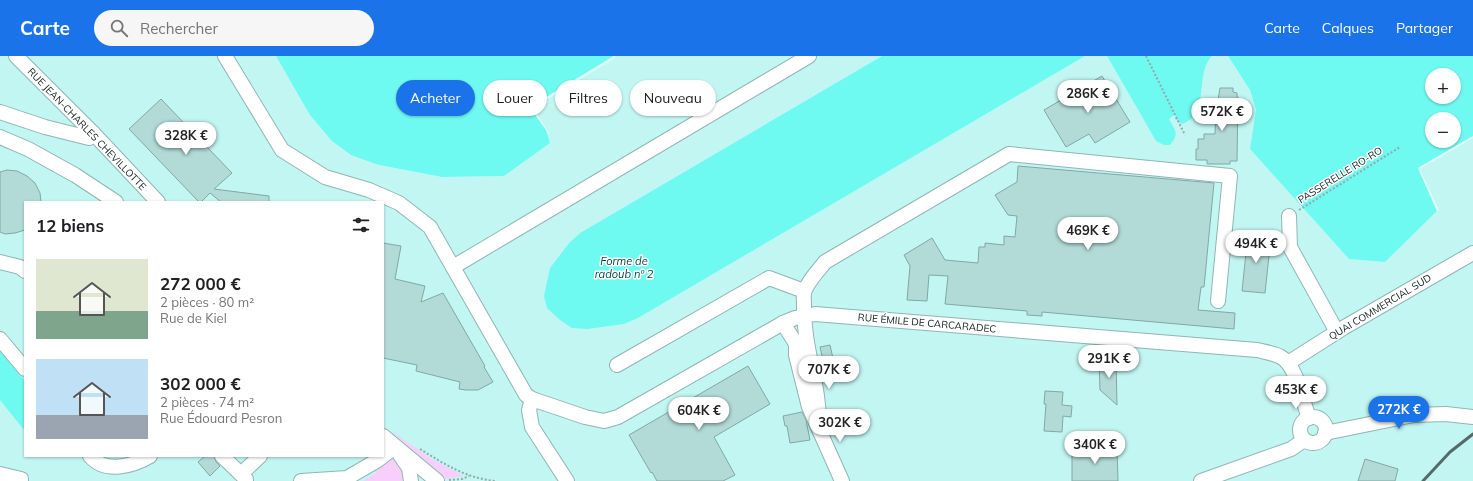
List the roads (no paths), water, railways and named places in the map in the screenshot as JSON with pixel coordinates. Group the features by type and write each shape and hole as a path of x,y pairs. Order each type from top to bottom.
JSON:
{"street":[{"name":"RUE JEAN-CHARLES CHEVILLOTTE","path":"16,56 94,134 157,201"},
{"path":"224,56 282,150 326,177 369,190 399,203 430,227 526,395 532,399 529,410 532,427 561,474 568,481"},
{"path":"453,267 809,56"},
{"path":"0,112 45,127 89,138 94,134"},
{"path":"0,137 28,149 75,175 114,201"},
{"path":"803,359 804,291 824,262 1009,154 1230,176 1218,300"},
{"path":"1289,216 1290,247 1337,332"},
{"name":"QUAI COMMERCIAL SUD","path":"1288,363 1337,332 1473,253"},
{"path":"0,262 24,269"},
{"path":"617,365 769,278 804,291"},
{"name":"RUE ÉMILE DE CARCARADEC","path":"532,399 585,418 604,420 618,416 783,323 804,315 827,314 1257,350 1272,353 1281,357 1288,363"},
{"path":"783,323 803,359 817,397 819,426 840,475 852,481"},
{"path":"0,338 24,368"},
{"path":"1288,363 1295,374 1309,418"},
{"path":"1325,433 1414,415 1446,414 1473,416"},
{"path":"1309,418 1317,418 1324,424 1325,433 1324,437 1317,442 1312,443 1304,440 1301,436 1300,427 1305,420 1309,418"},
{"path":"384,437 395,448 409,468 411,481"},
{"path":"1201,481 1225,478 1291,449 1304,440"},
{"path":"395,448 443,481"},
{"path":"384,456 395,448"},
{"path":"91,457 93,460 105,465 115,467 128,466 148,457"},
{"path":"223,457 244,478 259,457"},
{"path":"301,481 347,478 382,457"},
{"path":"0,474 21,479 21,481"}],"water":[{"path":"276,56 614,56 574,80 555,80 555,92 547,97 547,80 483,80 483,116 536,116 546,130 550,143 504,176 442,177 379,165 351,155 332,141 310,115"},
{"name":"Forme de radoub nº 2","path":"882,56 1085,56 638,318 624,324 587,329 572,328 560,320 547,308 544,296 550,268 569,243 580,233"},
{"path":"1107,56 1212,56 1204,73 1196,112 1191,119 1182,124 1175,119 1176,114 1169,119 1176,132 1175,138 1170,145 1164,145 1156,141"},
{"path":"1228,56 1473,56 1473,136 1461,143 1461,112 1425,112 1425,148 1452,148 1418,168 1437,211 1385,262 1349,259 1250,149 1256,110 1250,90"},
{"path":"0,350 24,380 24,430 0,400"}],"railway":[{"path":"1423,481 1450,452 1473,434"}]}
